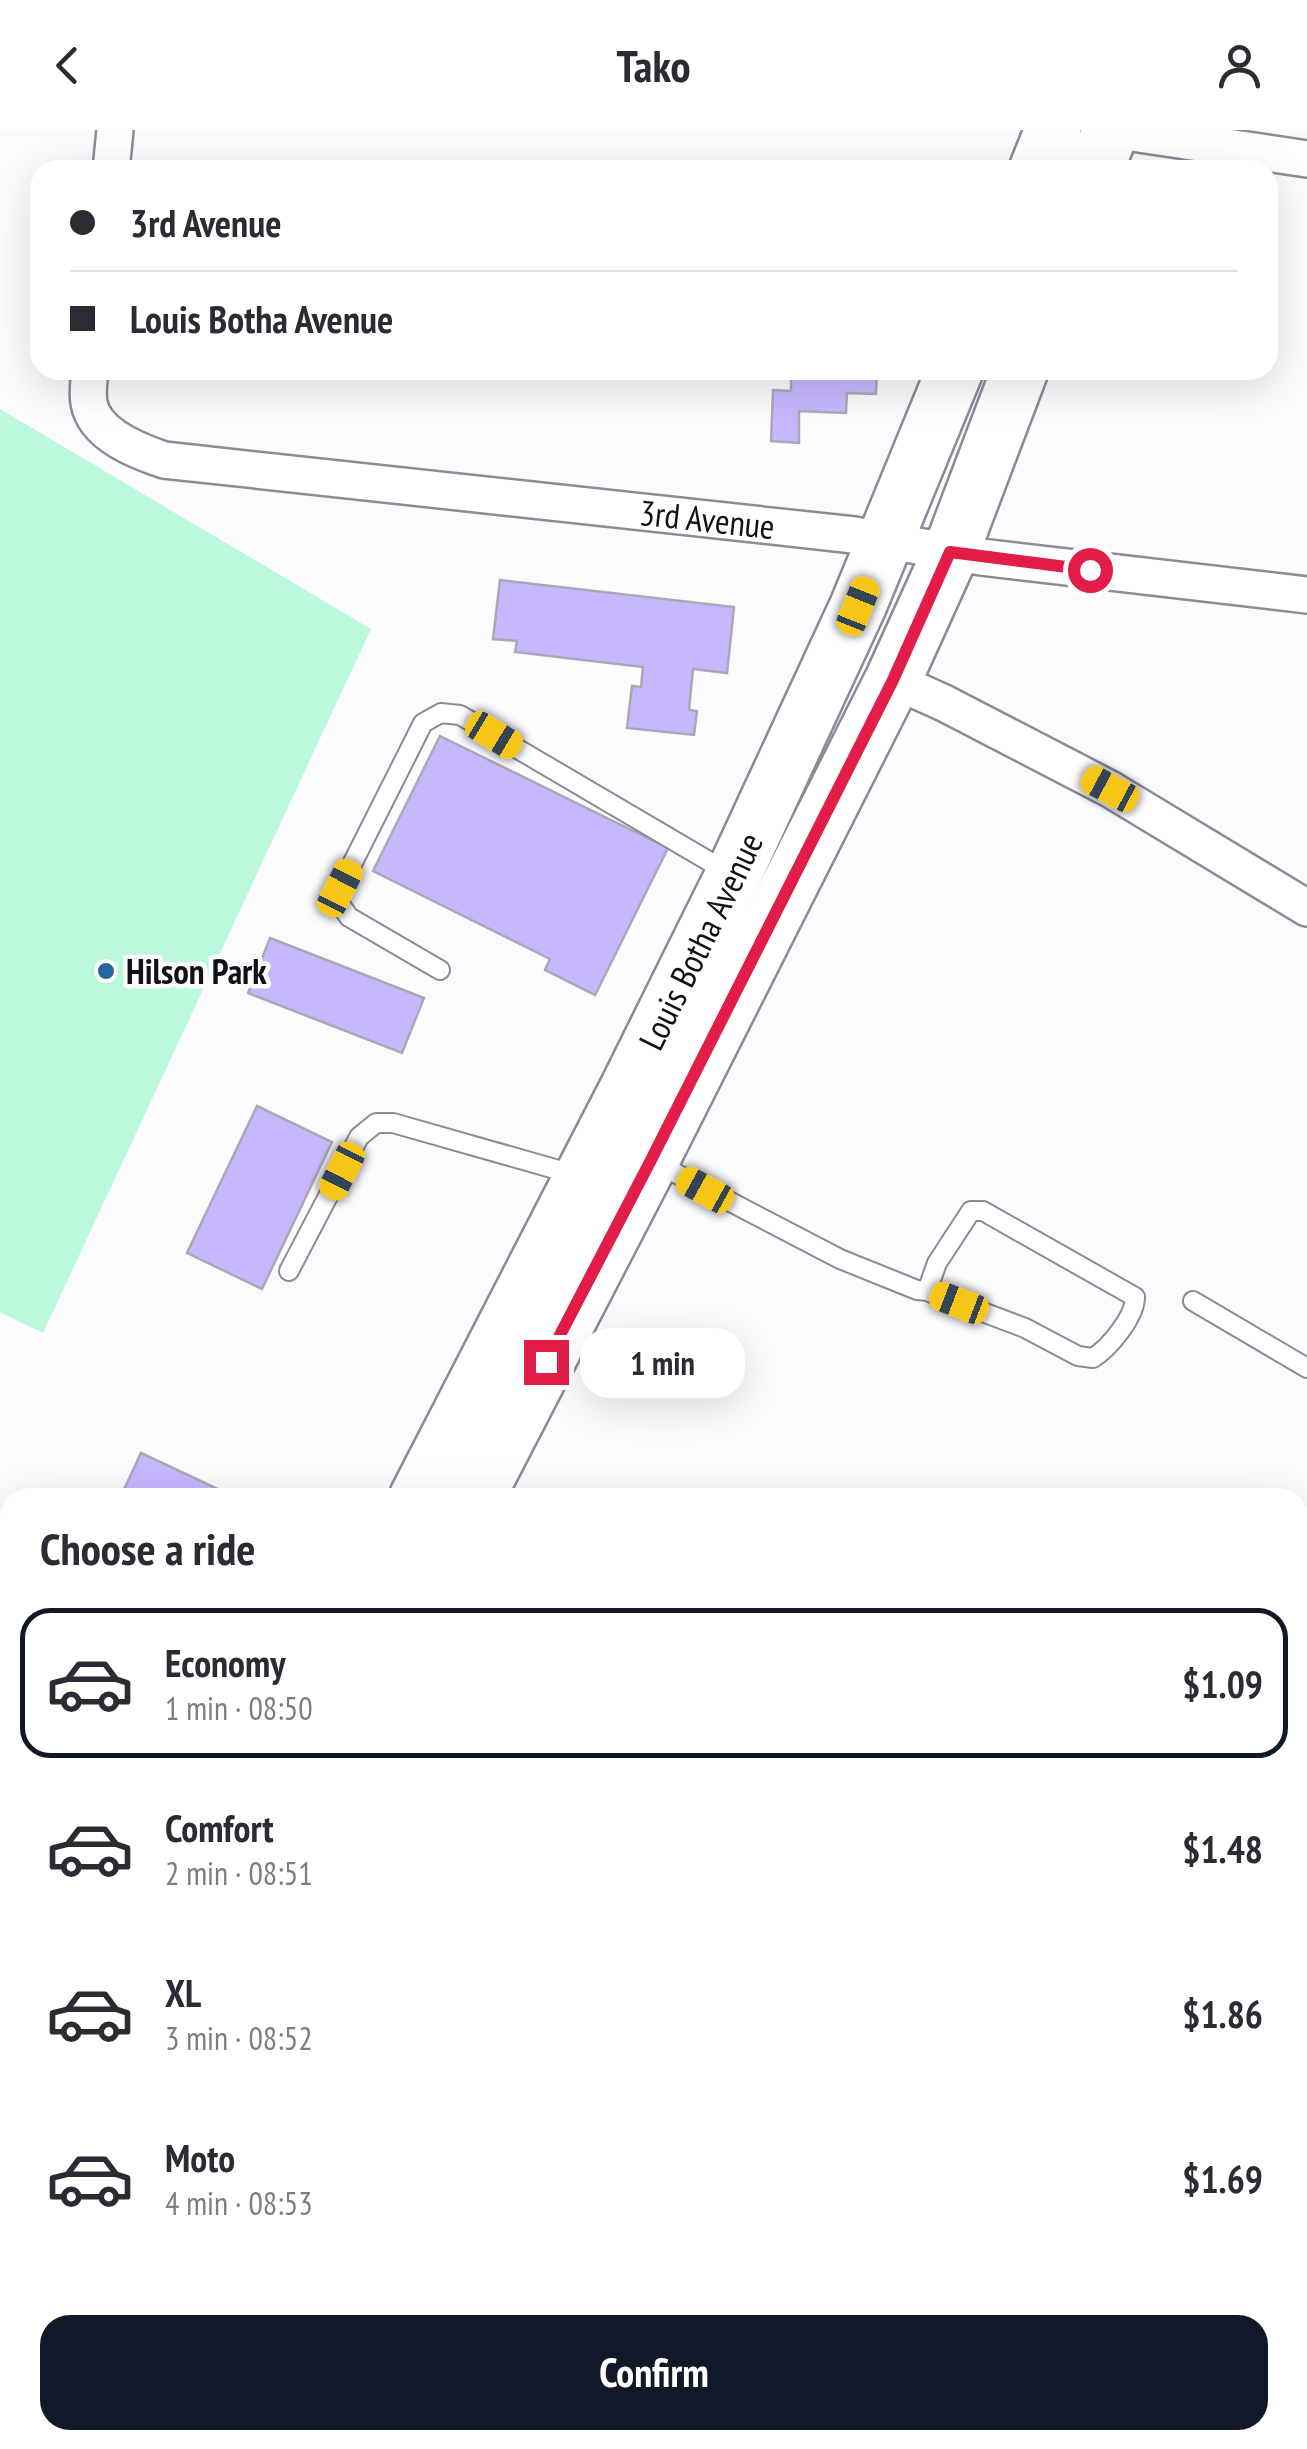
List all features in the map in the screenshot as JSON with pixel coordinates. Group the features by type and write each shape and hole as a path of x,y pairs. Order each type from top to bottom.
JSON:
{"main road":[{"path":"1041,160 1054,130"},
{"path":"1100,160 1112,130"},
{"name":"Louis Botha Avenue","path":"422,1488 733,876 858,606 950,380"},
{"name":"Louis Botha Avenue","path":"481,1488 893,680 950,552 1016,380"}],"street":[{"path":"112,160 115,130"},
{"path":"1112,130 1307,159"},
{"name":"3rd Avenue","path":"90,380 89,407 95,418 136,450 164,460 884,540 981,557 1307,595"},
{"path":"893,680 944,702 1110,789 1307,908"}],"lane":[{"path":"440,970 349,918 339,903 340,888 423,722 441,713 460,715 733,876"},
{"path":"289,1271 359,1137 376,1124 394,1123 581,1177"},
{"path":"651,1160 840,1259 1024,1328 1078,1356 1092,1358 1104,1351 1135,1308 1135,1298 983,1212 971,1211 937,1263 926,1291"},
{"path":"1192,1301 1307,1368"}],"green space":[{"name":"Hilson Park","path":"0,409 371,629 43,1333 0,1312"}],"building":[{"path":"791,380 877,380 876,394 847,393 846,413 799,411 799,443 771,441 773,390 791,391"},
{"path":"500,580 734,607 727,673 693,669 689,710 697,711 694,735 627,728 632,686 641,687 643,667 515,652 517,641 493,639"},
{"path":"440,736 668,848 595,995 545,970 550,959 373,871"},
{"path":"270,938 424,998 402,1053 248,993"},
{"path":"257,1106 332,1142 262,1289 187,1253"},
{"path":"141,1453 216,1488 125,1488"}],"place":[{"name":"Hilson Park","path":"106,971"}],"route":[{"path":"546,1362 893,680 950,552 1090,570"}]}
